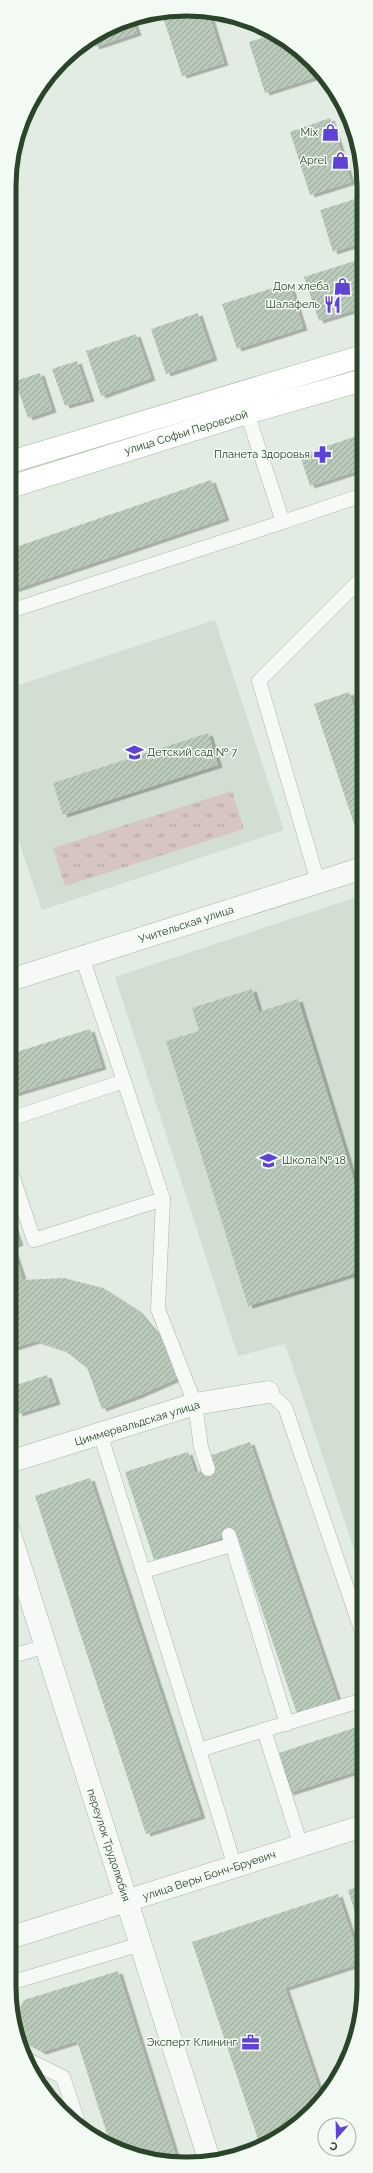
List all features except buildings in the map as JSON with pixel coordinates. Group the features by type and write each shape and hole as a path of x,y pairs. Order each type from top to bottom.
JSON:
{"main road":[{"name":"улица Софьи Перовской","path":"16,460 357,358"},
{"name":"улица Софьи Перовской","path":"16,485 247,413 357,382"}],"street":[{"name":"Учительская улица","path":"16,978 357,870"},
{"name":"Циммервальдская улица","path":"16,1460 195,1404 268,1392"},
{"name":"переулок Трудолюбия","path":"16,1553 209,2156"},
{"name":"улица Веры Бонч-Бруевич","path":"16,1936 357,1828"}],"lane":[{"path":"247,413 283,522"},
{"path":"16,609 357,498"},
{"path":"318,882 259,682 357,583"},
{"path":"82,957 163,1198 158,1309 195,1404 201,1447 208,1469"},
{"path":"16,1117 124,1081"},
{"path":"16,1187 34,1240 163,1198"},
{"path":"268,1392 285,1407 357,1617"},
{"path":"100,1433 235,1867"},
{"path":"144,1571 230,1540 287,1724"},
{"path":"16,1655 46,1646"},
{"path":"199,1750 357,1702"},
{"path":"264,1730 301,1846"},
{"path":"16,1982 141,1944"},
{"path":"35,2063 63,2077 76,2117"}],"shaded area":[{"name":"Детский сад № 7","path":"215,620 284,830 42,910 16,833 16,686"},
{"name":"Школа № 18","path":"357,897 357,1558 285,1344 238,1356 115,977"}],"green space":[{"path":"232,791 244,829 65,886 53,848"}],"place":[{"name":"Mix","path":"331,132"},
{"name":"Aprel","path":"340,160"},
{"name":"Дом хлеба","path":"342,286"},
{"name":"Шалафель","path":"333,304"},
{"name":"Планета Здоровья","path":"323,454"},
{"name":"Детский сад № 7","path":"134,752"},
{"name":"Школа № 18","path":"269,1160"},
{"name":"Эксперт Клининг","path":"250,2042"}]}
